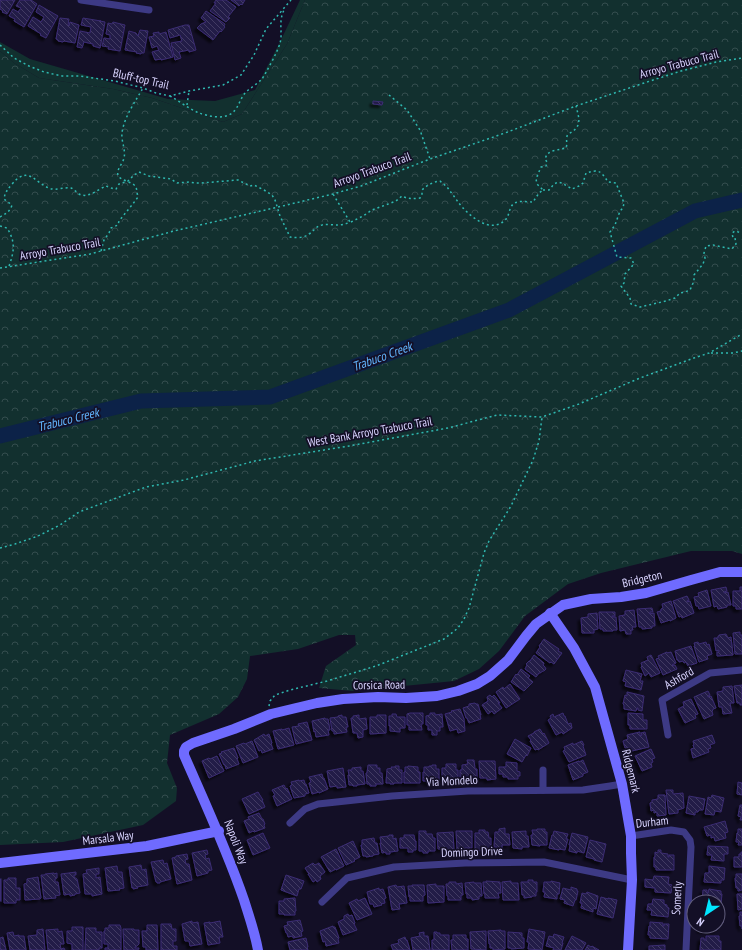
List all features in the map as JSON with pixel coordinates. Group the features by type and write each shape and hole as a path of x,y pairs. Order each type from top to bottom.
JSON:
{"street":[{"path":"81,0 149,10"},
{"name":"Bridgeton","path":"550,613 563,605 584,600 646,593 720,572 742,572"},
{"name":"Corsica Road","path":"186,747 271,714 317,703 343,699 437,696 458,691 477,684 490,676 508,660 536,624 550,613"},
{"name":"Ridgemark","path":"550,613 574,648 595,687 622,784 631,836 632,880 628,950"},
{"name":"Ashford","path":"668,735 662,700 710,673 742,670"},
{"name":"Napoli Way","path":"186,747 184,755 218,831 242,894 258,950"},
{"path":"542,790 543,770"},
{"name":"Via Mondelo","path":"290,823 305,809 318,804 468,790 582,790 622,784"},
{"name":"Durham","path":"631,836 671,830 684,832 690,840 691,847"},
{"name":"Marsala Way","path":"0,863 147,846 218,831"},
{"name":"Somerly","path":"686,950 691,847"},
{"name":"Domingo Drive","path":"322,902 347,878 394,867 465,862 544,862 632,880"}],"path":[{"name":"Bluff-top Trail","path":"0,44 14,58 44,72 62,76 79,76 114,81 170,96 188,91 223,85 241,75 254,55 266,29 291,0"},
{"path":"170,96 199,112 219,117 232,113 246,92 262,79 274,56 280,42 283,11 287,5"},
{"name":"Arroyo Trabuco Trail","path":"0,268 100,252 174,231 333,194 361,186 430,159 576,106 680,72 716,62 742,58"},
{"path":"100,252 104,240 111,228 118,225 119,221 138,197 136,187 128,181 121,179 118,173 125,153 122,134 125,121 143,88"},
{"path":"187,106 188,91"},
{"path":"389,95 407,110 420,130 430,159"},
{"path":"543,190 537,184 536,179 541,167 546,166 547,162 545,159 547,154 552,151 566,148 566,138 568,134 577,128 579,118 576,106"},
{"path":"0,217 11,209 12,205 4,199 4,195 7,189 20,176 25,175 51,189 71,188 78,194 85,196 106,186 116,189 122,183 128,181 139,172 149,176 171,179 177,183 238,180 250,186 254,185 272,195 288,234 294,238 305,237 317,227 322,225 339,226 350,222 372,210 396,201 402,196 411,199 420,198 422,195 422,190 425,187 440,181 473,217 487,225 493,225 501,223 507,218 510,212 510,207 515,203 521,201 533,202 539,193 543,190 549,190 558,182 572,188 578,186 583,183 586,173 595,170 602,173 608,182 616,183 624,204 620,211 616,225 610,232 617,257 631,258 634,264 625,274 624,283 621,286 630,298 631,304 640,307 666,302 675,298 680,293 690,290 694,281 694,275 705,258 704,253 706,246 712,245 732,249 736,244 732,233 735,231 742,233"},
{"path":"333,194 350,222"},
{"path":"0,226 7,228 14,242 13,253 8,267"},
{"name":"West Bank Arroyo Trabuco Trail","path":"0,548 38,536 60,526 79,512 146,486 184,480 255,460 349,446 448,428 497,416 542,417 579,404 640,378 709,353 742,334"},
{"path":"709,353 742,352"},
{"path":"271,714 269,703 275,695 376,666 444,639 458,628 464,619 468,608 489,541 512,506 533,460 539,441 542,417"}],"green space":[{"path":"300,0 305,0 287,44 242,114 223,122 152,98 113,89 39,78 14,63 0,51 0,42 30,59 168,99 215,101 255,90"},
{"path":"305,0 742,0 742,554 732,551 691,551 601,573 568,584 525,616 499,651 479,669 454,681 353,691 319,688 326,666 356,645 355,635 339,635 298,649 250,656 247,679 238,697 219,714 170,735 167,763 177,788 176,801 143,825 63,842 0,845 0,51 14,63 39,78 113,89 152,98 223,122 242,114 287,44"}],"building":[{"path":"0,0 15,0 7,14 2,12 3,11 0,9"},
{"path":"20,0 31,0 37,4 24,27 9,16 13,9 18,12 21,8 16,6"},
{"path":"216,0 226,0 236,7 226,22 210,11 216,3 214,3"},
{"path":"231,0 245,0 242,5 241,4 239,6"},
{"path":"39,5 58,16 46,38 28,26 33,17 41,22 44,17 36,12"},
{"path":"206,11 225,24 225,27 213,40 197,28 206,22 201,18"},
{"path":"60,18 69,19 69,26 70,22 79,25 75,43 58,41 56,39"},
{"path":"83,18 105,22 100,48 93,46 93,44 84,42 82,48 77,47 80,31 90,33 91,27 81,25"},
{"path":"113,22 125,25 120,51 108,49 109,47 102,46 104,38 110,39 110,35 106,34 108,23 112,24"},
{"path":"189,25 196,50 179,52 181,58 175,60 171,43 182,41 180,35 170,38 168,30"},
{"path":"140,30 148,31 144,53 141,54 125,50 129,31 136,33 138,36"},
{"path":"159,32 159,34 166,32 173,57 155,60 152,52 159,50 157,46 152,48 149,37 154,36 153,33"},
{"path":"373,101 383,102 382,105 373,104"},
{"path":"726,587 727,591 724,593 728,592 731,605 718,609 717,606 714,607 711,590"},
{"path":"740,587 742,587 742,609 736,609 736,606 733,606 733,591 740,591"},
{"path":"707,590 711,606 699,609 698,606 696,606 694,597 699,596 698,593"},
{"path":"687,596 689,600 687,602 690,601 694,613 682,618 681,616 679,617 673,601"},
{"path":"671,601 676,618 661,623 657,612 661,611 663,608 662,604"},
{"path":"652,608 653,612 650,612 650,614 654,613 655,626 652,626 652,628 642,629 642,627 639,627 637,609"},
{"path":"634,610 636,627 632,627 633,630 631,630 631,634 626,634 625,630 620,631 619,616 625,615 625,611"},
{"path":"599,612 615,612 615,616 612,617 616,617 617,630 603,631 603,629 600,629"},
{"path":"597,613 598,629 594,630 594,633 582,633 581,618 588,617 588,614"},
{"path":"740,632 740,635 742,635 742,654 735,654 733,633"},
{"path":"726,634 728,638 731,637 733,655 717,656 717,652 719,652 719,650 716,651 714,638 718,638 719,635"},
{"path":"544,639 559,649 558,651 562,653 554,664 551,662 550,663 536,653"},
{"path":"698,642 699,644 706,642 707,645 709,644 712,654 707,656 708,659 699,662 694,646 694,643"},
{"path":"691,646 697,663 688,666 686,662 679,662 677,660 675,651"},
{"path":"671,652 676,663 672,665 675,665 677,669 663,675 656,659 659,658 658,656"},
{"path":"534,655 544,663 543,665 546,669 539,673 536,677 525,669 526,664"},
{"path":"651,655 660,673 651,677 649,673 645,676 641,663 648,660 647,657"},
{"path":"521,669 530,676 528,678 533,682 524,691 511,682"},
{"path":"626,670 642,674 640,681 643,681 641,690 625,686 626,682 623,681"},
{"path":"510,684 520,699 506,708 496,692 503,687 504,689"},
{"path":"742,685 742,705 740,705 740,703 737,703 734,686"},
{"path":"732,686 734,703 730,703 732,713 723,714 722,707 719,707 717,692 723,691 723,687"},
{"path":"708,691 710,695 708,697 711,696 716,708 712,711 713,715 704,719 694,697"},
{"path":"627,692 644,696 642,711 638,710 638,708 636,711 624,709 623,704 625,695 627,696"},
{"path":"490,695 492,697 494,695 502,708 494,714 492,711 488,714 482,705 488,701 487,697"},
{"path":"691,699 698,714 695,715 696,718 685,723 678,709 684,706 683,702"},
{"path":"469,704 478,704 481,719 469,723 463,708 469,706"},
{"path":"460,709 464,719 465,731 458,733 457,729 450,731 445,714"},
{"path":"423,713 423,724 421,724 422,730 409,730 409,725 407,725 407,714"},
{"path":"430,713 435,713 435,715 442,714 443,727 440,727 440,731 437,731 437,735 432,735 432,730 428,730 428,725 426,725 426,716 430,715"},
{"path":"563,713 568,724 571,723 572,728 563,734 562,732 556,735 548,720 553,714 554,717"},
{"path":"628,713 643,714 643,720 647,720 647,729 630,729 630,725 628,725"},
{"path":"392,714 396,714 397,717 405,717 405,728 400,728 400,732 390,731 389,716 392,716"},
{"path":"342,715 342,717 346,717 348,727 346,727 347,732 334,734 334,731 332,731 330,718"},
{"path":"359,715 359,719 366,718 367,729 363,730 363,737 358,738 357,733 353,733 351,718"},
{"path":"377,715 386,715 386,733 370,734 370,717 377,717"},
{"path":"325,718 328,719 330,730 328,730 329,735 316,737 312,721"},
{"path":"307,722 312,740 296,744 292,727 299,726 298,724"},
{"path":"289,728 294,745 278,749 273,731"},
{"path":"540,729 543,734 544,733 549,743 538,750 535,750 528,736"},
{"path":"640,732 640,736 642,735 641,733 645,732 649,747 632,751 631,748 625,748 623,741 628,739 627,735"},
{"path":"264,734 265,736 269,734 273,749 262,753 261,750 259,751 254,740"},
{"path":"712,735 715,743 710,745 711,748 708,749 709,752 693,758 691,749 694,748 693,741"},
{"path":"515,739 531,748 522,762 507,754"},
{"path":"252,741 258,757 243,763 236,746"},
{"path":"582,741 586,755 569,762 563,751 565,750 564,747"},
{"path":"234,748 239,764 226,769 219,754"},
{"path":"651,749 655,758 652,759 652,767 642,771 635,756"},
{"path":"217,756 224,771 209,778 202,761"},
{"path":"467,760 474,760 475,769 477,769 477,781 460,781 460,770 462,770 462,765 468,764"},
{"path":"583,760 588,772 573,780 568,765"},
{"path":"479,761 495,761 496,779 487,780 487,778 480,778"},
{"path":"506,762 517,763 517,771 520,772 518,779 508,779 508,777 503,777 503,774 499,774 499,767 506,767"},
{"path":"446,764 456,764 456,770 458,770 458,780 455,780 455,782 450,782 449,777 442,778 442,768 446,768"},
{"path":"368,765 377,765 377,768 380,768 383,784 370,786 370,784 367,784 366,773"},
{"path":"436,765 436,769 439,769 439,782 427,783 427,781 423,781 424,767 429,767"},
{"path":"399,766 399,770 402,770 402,783 386,783 387,769"},
{"path":"361,767 365,784 357,786 349,785 348,770"},
{"path":"405,767 418,767 418,772 420,772 420,783 404,783"},
{"path":"343,768 346,787 330,787 327,771"},
{"path":"322,774 328,789 312,794 309,777"},
{"path":"304,780 309,793 305,794 305,796 294,798 290,786 292,785 291,782"},
{"path":"738,782 742,783 742,795 737,794"},
{"path":"284,785 292,799 277,806 273,796 275,795 272,790"},
{"path":"666,790 673,790 673,794 683,793 684,808 678,810 678,813 669,814"},
{"path":"258,792 265,807 249,814 242,799"},
{"path":"658,795 665,795 666,815 657,816 657,812 654,813 654,810 651,811 650,803 652,800 658,799"},
{"path":"712,795 724,798 721,812 715,811 714,815 705,814 708,797 711,798"},
{"path":"689,796 705,799 703,810 695,812 695,815 686,813"},
{"path":"740,805 742,805 742,820 740,820 741,817 738,816"},
{"path":"259,813 265,824 265,828 249,833 244,821 249,819 248,817"},
{"path":"725,821 728,832 725,833 726,838 715,841 714,837 711,838 711,835 707,836 704,827"},
{"path":"505,828 505,834 509,834 510,845 502,845 502,849 497,849 497,847 494,847 495,832 499,832 499,829"},
{"path":"545,829 545,832 547,832 547,845 532,845 532,830"},
{"path":"738,829 742,829 742,845 738,845 739,842 736,842"},
{"path":"479,830 485,830 485,832 488,832 489,838 491,838 491,849 478,851 478,849 475,849 475,833 479,833"},
{"path":"419,831 426,831 426,834 432,834 433,838 435,838 435,851 423,853 423,851 419,851"},
{"path":"456,831 472,831 472,848 457,850"},
{"path":"526,831 529,847 522,847 522,849 513,848 512,832"},
{"path":"554,831 568,834 565,850 549,848"},
{"path":"453,832 454,850 445,851 445,849 438,849 437,833"},
{"path":"263,833 270,848 253,855 247,840"},
{"path":"572,833 588,837 584,853 569,851"},
{"path":"393,835 393,839 396,838 398,851 390,852 390,854 386,854 386,852 382,853 380,837"},
{"path":"404,835 414,835 416,850 413,850 413,852 408,852 408,848 400,848 400,838 404,838"},
{"path":"374,838 375,843 377,843 379,854 366,857 363,856 361,845 362,840"},
{"path":"590,840 606,844 602,862 586,857"},
{"path":"353,841 360,857 346,865 338,848"},
{"path":"708,846 728,847 728,854 724,854 724,861 711,860 712,855 707,855"},
{"path":"336,849 344,866 330,872 321,857"},
{"path":"207,850 208,854 205,855 206,859 209,858 212,870 208,871 208,873 197,876 192,853"},
{"path":"658,850 661,850 661,853 668,854 668,857 669,855 674,855 674,870 656,870 656,867 654,867 654,857 655,852 658,853"},
{"path":"741,852 742,867 734,867 734,857 739,857"},
{"path":"187,854 188,859 185,860 186,864 189,864 192,880 177,884 172,858"},
{"path":"163,860 164,864 167,863 171,879 157,883 151,862"},
{"path":"313,863 315,865 319,863 325,872 320,876 321,879 317,882 316,880 313,882 305,868"},
{"path":"141,865 142,870 146,869 148,885 133,889 129,867"},
{"path":"117,866 118,872 122,872 124,888 119,889 120,890 108,891 105,868"},
{"path":"709,866 725,868 724,880 721,880 721,883 704,882 705,873 709,873"},
{"path":"99,868 99,874 96,874 96,878 100,877 102,894 92,896 92,894 85,894 83,874 87,873 86,870"},
{"path":"76,872 74,877 77,879 80,893 70,896 70,894 64,895 61,874"},
{"path":"57,873 55,882 58,882 60,895 55,896 56,898 44,899 41,875"},
{"path":"736,874 742,874 742,890 738,891 738,888 736,888"},
{"path":"286,875 304,881 297,896 281,890"},
{"path":"654,876 669,877 668,884 672,885 671,893 655,892 655,888 645,887 645,879 653,880"},
{"path":"38,877 41,898 25,900 24,884 27,883 27,879"},
{"path":"8,878 16,878 16,888 20,888 20,900 16,900 16,903 4,903 4,880 8,880"},
{"path":"1,879 1,901 0,901"},
{"path":"528,880 537,882 537,892 536,896 524,898 524,895 522,895 521,882 528,882"},
{"path":"511,881 511,883 518,883 519,900 503,900 502,882"},
{"path":"551,881 560,883 557,899 544,897 544,882"},
{"path":"449,882 456,882 456,884 462,883 463,895 461,895 461,900 448,900 446,884 449,884"},
{"path":"483,882 500,882 501,893 498,893 499,898 485,898"},
{"path":"465,883 481,883 482,896 479,896 479,899 472,900 472,898 467,898"},
{"path":"436,884 436,886 444,886 444,902 428,903 427,885"},
{"path":"396,885 397,887 404,886 407,903 399,904 400,909 392,910 388,887"},
{"path":"424,885 425,895 423,896 423,901 410,901 408,886"},
{"path":"571,887 577,889 578,891 573,906 564,903 565,900 560,899 563,888 571,890"},
{"path":"379,888 379,890 383,889 386,898 384,899 385,903 374,907 373,904 370,904 367,892"},
{"path":"709,889 721,891 721,894 703,894 703,890 707,890 708,893"},
{"path":"587,892 598,896 596,909 593,908 593,912 581,908 582,903 580,903 582,893 586,894"},
{"path":"737,894 742,894 742,909 738,910"},
{"path":"601,897 617,900 613,918 597,914"},
{"path":"295,898 295,915 279,914 279,901"},
{"path":"365,898 372,914 357,920 349,903 357,899 358,901"},
{"path":"653,899 664,900 664,904 669,908 668,917 651,915 652,910 647,910 648,904 652,904"},
{"path":"740,912 742,912 742,926 740,926"},
{"path":"348,914 349,916 352,915 357,930 343,935 338,922 344,919 344,916"},
{"path":"300,920 303,931 301,932 302,936 293,938 293,936 288,937 284,926 288,925 287,922"},
{"path":"192,921 192,923 198,922 202,944 190,946 189,941 185,941 182,924"},
{"path":"220,921 223,937 219,937 220,943 208,945 204,923"},
{"path":"650,922 663,923 663,926 664,924 669,924 668,939 650,938 650,935 648,935"},
{"path":"161,924 171,924 172,929 176,929 176,941 173,941 173,946 177,946 177,950 161,950"},
{"path":"109,925 120,925 121,950 105,950 105,948 108,948 108,944 104,944 104,931 105,928 109,928"},
{"path":"147,925 157,925 158,950 146,950 146,947 143,947 142,931 147,931"},
{"path":"333,926 335,927 339,938 339,943 326,946 325,941 323,942 320,931"},
{"path":"72,927 83,927 83,950 72,950 72,944 67,943 67,931 72,931"},
{"path":"86,928 96,928 96,932 102,932 102,948 99,948 99,950 85,950"},
{"path":"43,929 45,950 30,950 28,936 37,935 37,930"},
{"path":"58,929 58,932 62,931 64,944 60,944 61,949 64,948 65,950 48,950 46,930"},
{"path":"123,929 139,930 139,944 135,947 139,948 138,950 124,950"},
{"path":"529,929 545,932 542,950 528,949 529,942 527,942"},
{"path":"486,931 486,950 471,949 470,932"},
{"path":"488,931 505,931 505,949 493,950 493,948 490,948"},
{"path":"13,932 14,936 24,936 26,950 10,950 7,933"},
{"path":"424,932 424,936 428,936 430,950 413,950 411,938 420,936 419,933"},
{"path":"434,932 440,933 440,935 449,935 449,950 432,950"},
{"path":"508,932 522,933 522,938 524,938 524,948 508,948"},
{"path":"554,934 564,937 561,950 553,950 554,948 546,946 549,936 553,937"},
{"path":"453,935 466,935 466,939 468,939 468,950 452,950 451,940 453,940"},
{"path":"572,936 586,943 582,950 565,950"},
{"path":"706,936 719,936 719,941 721,941 721,950 700,950 701,938 706,940"},
{"path":"3,937 6,950 0,950 0,938"},
{"path":"405,937 410,950 393,950 391,945 399,943 398,940"},
{"path":"306,938 308,950 290,950 288,942"},
{"path":"588,945 591,947 592,946 599,950 585,950"},
{"path":"665,945 665,950 649,950 649,946"}],"waterway":[{"name":"Trabuco Creek","path":"0,436 141,401 270,397 509,310 695,211 742,200"}]}
